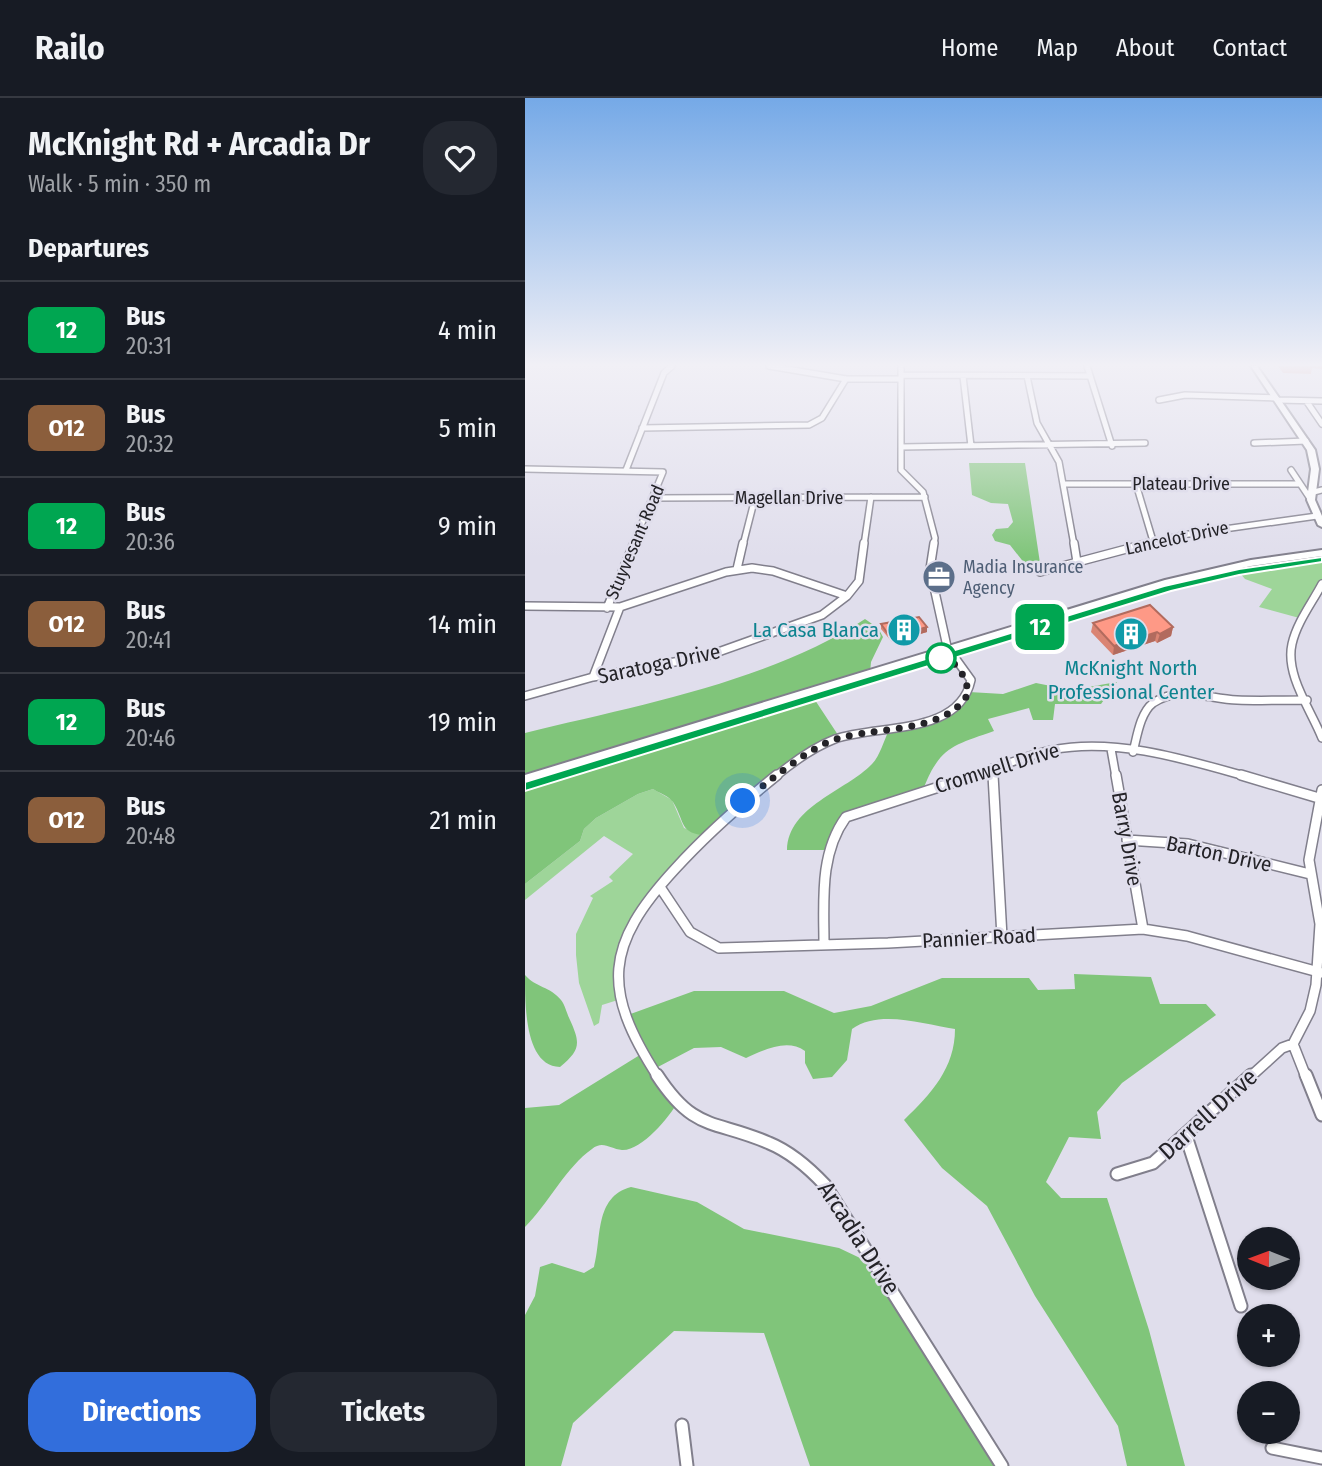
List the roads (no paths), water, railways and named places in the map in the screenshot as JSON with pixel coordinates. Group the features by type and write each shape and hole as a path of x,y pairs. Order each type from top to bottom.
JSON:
{"highway":[{"path":"525,786 1185,577 1251,562 1322,553"},
{"path":"525,779 1185,583 1322,560"}],"main road":[{"path":"1298,430 1315,460 1310,497 1322,525"}],"street":[{"path":"525,469 626,470 641,430"},
{"path":"901,430 903,473 925,497"},
{"path":"969,430 971,446"},
{"path":"1041,430 1052,446 1063,484 1077,562"},
{"path":"1107,430 1112,446"},
{"path":"1254,443 1306,441"},
{"path":"901,447 1112,446 1145,443"},
{"name":"Stuyvesant Road","path":"607,608 663,472 626,470"},
{"path":"1291,470 1310,497 1322,488 1314,480"},
{"name":"Plateau Drive","path":"1063,484 1299,484"},
{"path":"1136,484 1153,541"},
{"path":"525,606 620,607 737,569 768,570 847,596 861,577 871,497"},
{"name":"Magellan Drive","path":"653,498 925,497"},
{"name":"Arcadia Drive","path":"925,497 935,538 931,573 950,653 969,692 958,706 935,719 824,744 743,801 660,887 634,918 618,958 619,988 634,1039 681,1106 697,1119 768,1142 792,1154 820,1178 844,1210 1002,1466"},
{"path":"737,569 755,498"},
{"name":"Lancelot Drive","path":"1040,572 1153,541 1243,524 1317,516"},
{"path":"1322,584 1291,647 1294,667 1322,738"},
{"name":"Saratoga Drive","path":"525,696 593,677 717,653 813,618 847,596"},
{"name":"Stuyvesant Road","path":"593,677 620,607"},
{"path":"1133,752 1148,708 1167,696 1190,693 1234,700 1307,700"},
{"name":"Cromwell Drive","path":"824,945 828,856 832,836 840,823 862,809 993,768 1069,746 1111,749 1219,770 1321,796"},
{"name":"Barry Drive","path":"1111,749 1143,929"},
{"path":"993,768 1002,937"},
{"path":"1321,796 1310,874 1321,924 1319,973 1310,1011 1293,1044 1319,1102 1322,1115"},
{"name":"Barton Drive","path":"1127,840 1188,844 1310,874"},
{"name":"Pannier Road","path":"660,887 687,931 710,945 730,949 1143,929 1187,936 1319,973"},
{"name":"Darrell Drive","path":"1117,1174 1153,1163 1282,1048 1293,1044"},
{"path":"1186,1136 1240,1304"},
{"path":"682,1425 687,1466"},
{"path":"1272,1448 1322,1458"}],"place":[{"name":"Madia Insurance Agency","path":"939,577"},
{"name":"La Casa Blanca","path":"904,630"},
{"name":"McKnight North Professional Center","path":"1131,634"}]}
